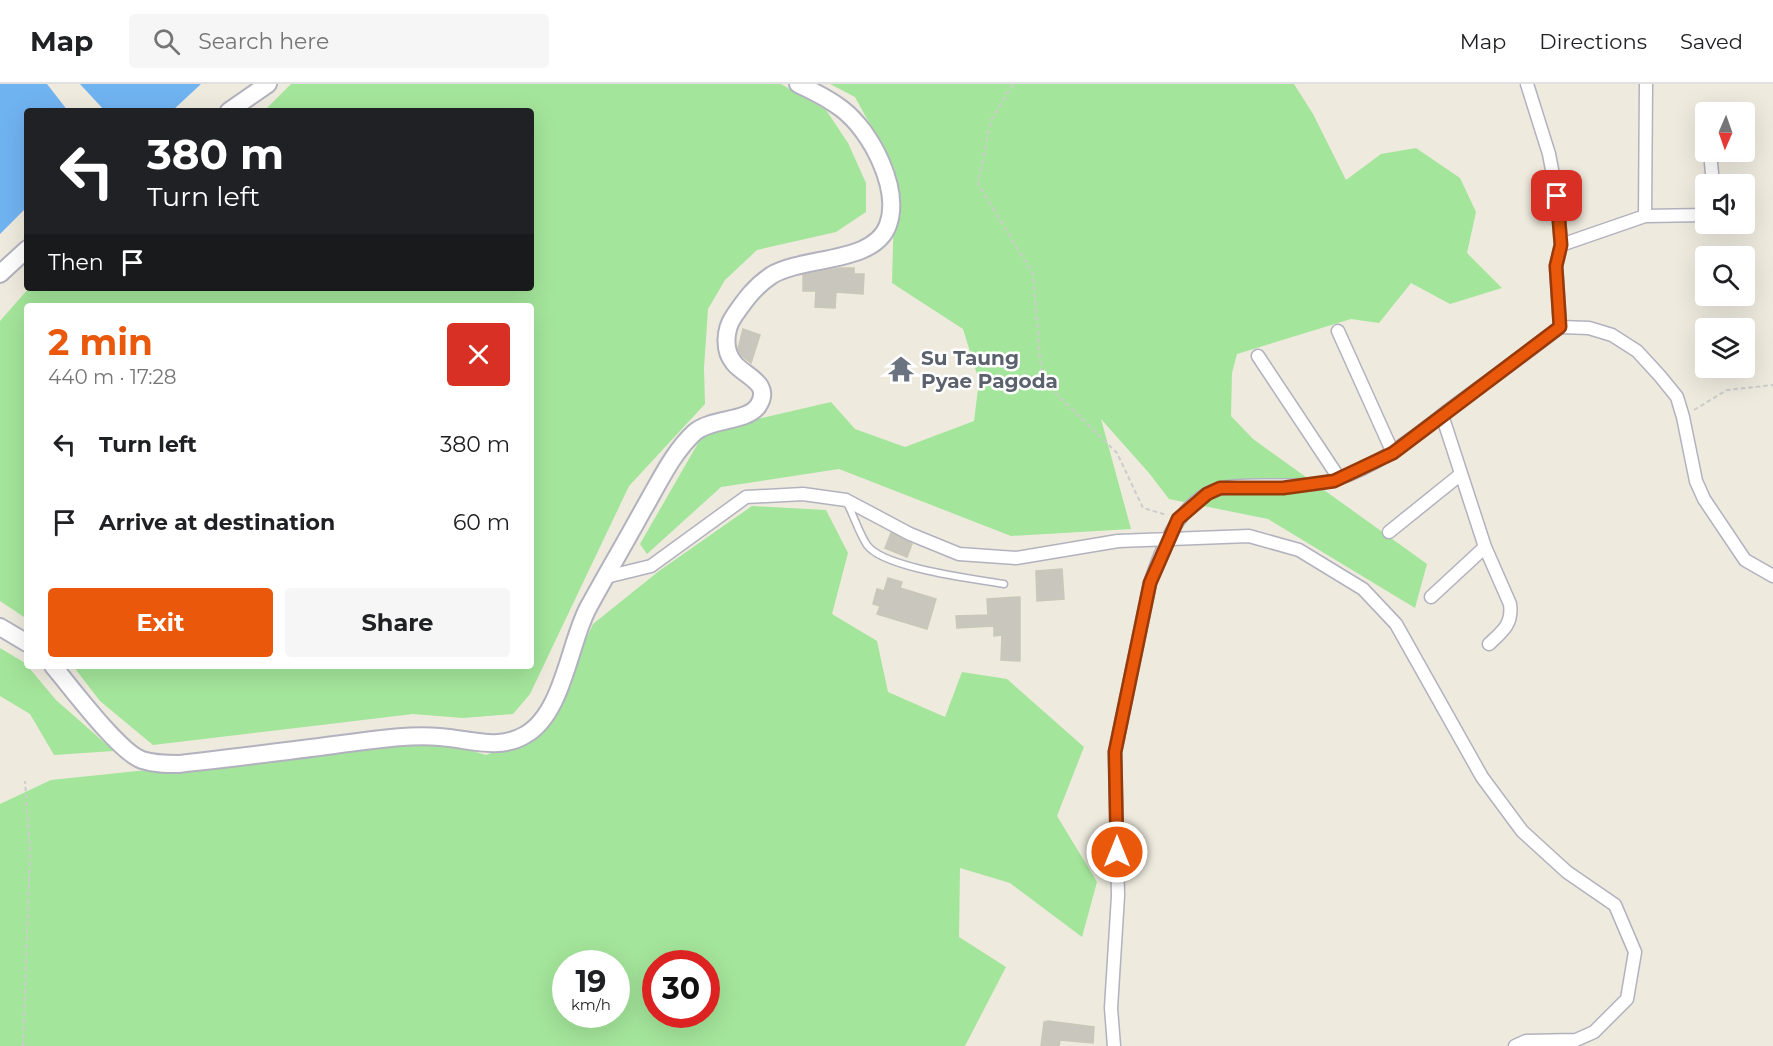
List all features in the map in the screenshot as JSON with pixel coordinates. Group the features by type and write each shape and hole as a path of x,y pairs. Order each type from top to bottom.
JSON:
{"main road":[{"path":"234,108 268,84"},
{"path":"56,669 124,748 140,759 158,764 179,764 417,735 486,744 508,742 528,734 543,719 557,693 586,613 673,458 704,426 749,413 757,407 761,396 760,386 753,376 734,364 727,351 730,322 751,291 772,275 798,263 864,251 878,241 888,226 891,203 886,179 878,156 864,131 843,109 798,84"},
{"path":"0,274 24,252"},
{"path":"0,627 24,642"}],"street":[{"path":"1527,84 1549,154 1557,196 1561,245 1556,266 1560,327"},
{"path":"1646,84 1646,216"},
{"path":"1561,245 1646,216 1695,215"},
{"path":"1114,1046 1111,1008 1118,896 1115,752 1150,583 1158,560 1178,519 1207,494 1220,488 1283,488 1339,478 1393,453 1560,327 1588,328 1612,335 1637,351 1677,397 1696,481 1704,499 1745,560 1773,576"},
{"path":"1338,331 1393,453"},
{"path":"1258,356 1339,478"},
{"path":"1442,415 1485,547 1512,614 1507,627 1489,644"},
{"path":"1389,532 1461,474"},
{"path":"606,577 651,566 746,497 803,494 846,500 910,534 959,554 1016,558 1118,541 1249,536 1299,550 1363,589 1396,624 1482,777 1522,831 1567,872 1615,905 1635,952 1627,999 1594,1032 1575,1040 1526,1041 1515,1046"},
{"path":"1431,597 1485,547"}],"lane":[{"path":"846,500 867,546 879,556 937,573 1004,584"}],"path":[{"path":"1013,84 991,120 978,183 1033,274 1042,380 1117,453 1143,508 1178,519"},
{"path":"1683,417 1728,390 1773,385"},
{"path":"23,1046 30,852 25,781"}],"green space":[{"path":"291,84 781,84 826,110 848,143 866,183 866,212 836,232 757,250 725,280 708,309 704,368 705,404 629,486 530,694 513,714 463,718 413,714 153,745 100,701 75,669 534,669 534,303 24,303 24,617 0,601 0,321 26,291 534,291 534,108 267,108"},
{"path":"830,84 1294,84 1313,114 1346,180 1381,154 1416,148 1460,178 1476,212 1467,253 1502,288 1450,304 1411,283 1379,323 1351,319 1237,354 1232,373 1231,416 1253,439 1427,564 1415,608 1268,519 1169,499 1101,419 1131,529 1011,536 839,469 721,487 647,554 640,544 705,431 831,402 855,429 905,447 974,421 979,381 963,329 892,283 895,170 855,97"},
{"path":"752,506 826,510 848,553 832,614 877,641 888,692 945,717 962,672 1007,679 1084,747 1057,816 1097,882 1082,937 1010,883 960,868 959,937 1006,967 965,1046 0,1046 0,804 51,780 436,740 486,755 543,734 593,624 659,571"},
{"path":"0,648 24,662 24,669 30,669 56,700 114,751 54,755 30,714 0,696"}],"water":[{"path":"0,84 47,84 66,108 24,108 24,210 0,234"},
{"path":"80,84 201,84 175,108 102,108"}],"building":[{"path":"840,268 854,268 854,274 864,274 863,294 836,292 835,308 815,307 816,291 803,291 803,275"},
{"path":"743,329 760,335 751,363 742,356 738,349"},
{"path":"891,533 912,544 907,557 885,548"},
{"path":"1062,569 1064,599 1037,601 1036,571"},
{"path":"888,578 902,582 900,588 936,599 927,629 877,614 880,606 873,604 877,589 884,591"},
{"path":"1020,597 1020,661 1001,660 1002,635 994,636 994,626 957,628 956,616 988,615 987,599"},
{"path":"1044,1022 1094,1027 1093,1043 1060,1040 1059,1046 1041,1046"}],"place":[{"name":"Su Taung Pyae Pagoda","path":"901,369"}],"route":[{"path":"1117,852 1115,752 1150,583 1158,560 1178,519 1207,494 1220,488 1283,488 1334,481 1393,453 1560,327 1556,266 1561,245 1557,196"}]}
